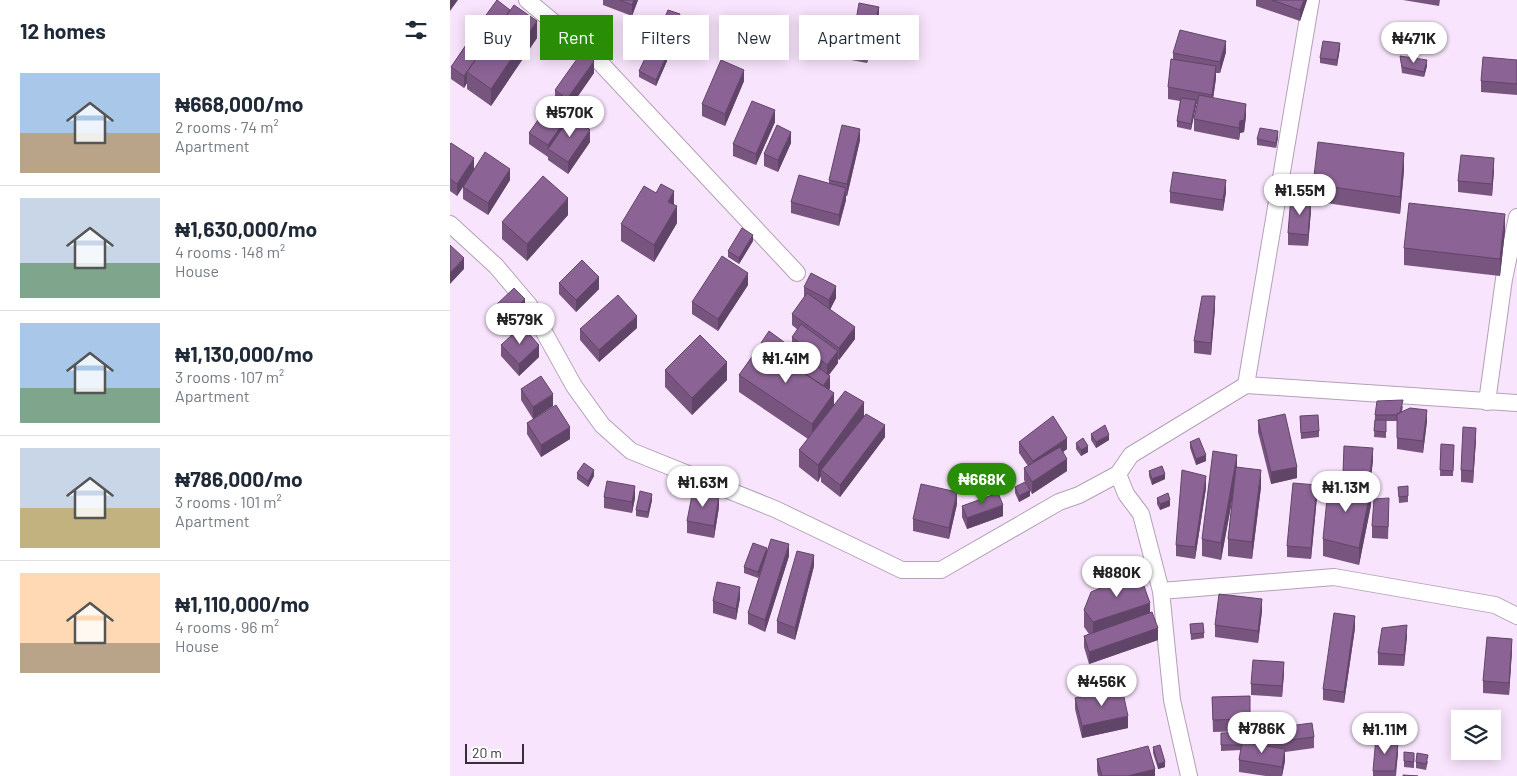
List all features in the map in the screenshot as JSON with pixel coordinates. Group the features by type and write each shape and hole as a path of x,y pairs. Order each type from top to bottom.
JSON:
{"street":[{"path":"528,0 593,55 797,273"},
{"path":"1246,385 1312,0"},
{"path":"1487,402 1504,279 1517,217"},
{"path":"450,224 496,266 529,305 574,386 585,402 602,425 631,451 775,509 902,570 941,570 1059,502 1079,496 1118,474 1131,455 1246,385 1517,404"},
{"path":"1118,474 1126,494 1141,514 1161,591 1172,700 1189,776"},
{"path":"1161,591 1334,577 1495,605 1517,616"}],"building":[{"path":"497,0 510,10 507,15 486,15"},
{"path":"620,0 634,0 632,5"},
{"path":"1272,0 1304,0 1300,10"},
{"path":"859,3 879,7 877,15 857,15"},
{"path":"514,5 528,15 507,15"},
{"path":"668,10 680,14 680,15 666,15"},
{"path":"530,16 537,21 530,31"},
{"path":"1180,30 1226,41 1220,62 1173,53"},
{"path":"1323,41 1340,43 1337,60 1320,58"},
{"path":"465,46 465,60 475,60 464,76 451,67"},
{"path":"1400,56 1427,60 1424,72 1402,67"},
{"path":"1483,57 1517,60 1517,84 1481,81"},
{"path":"1171,59 1216,66 1212,95 1168,87"},
{"path":"475,60 511,60 491,89 467,72"},
{"path":"576,60 594,61 567,99 555,90"},
{"path":"644,60 665,60 656,80 639,71"},
{"path":"721,60 744,70 725,114 702,104"},
{"path":"1199,95 1246,104 1244,120 1240,121 1239,128 1194,119"},
{"path":"559,96 571,103 566,110 570,113 548,145 529,133 554,97 557,99"},
{"path":"1181,98 1196,100 1191,124 1177,121"},
{"path":"752,101 775,110 756,154 733,144"},
{"path":"579,115 589,122 586,127 590,130 568,162 548,149 571,116 576,120"},
{"path":"777,125 791,132 778,160 764,154"},
{"path":"842,125 860,129 847,184 829,180"},
{"path":"1260,128 1278,131 1276,143 1257,139"},
{"path":"1318,142 1404,153 1400,197 1313,184"},
{"path":"451,143 474,158 457,184 450,179"},
{"path":"485,152 510,169 488,203 463,187"},
{"path":"1461,155 1494,158 1492,184 1458,181"},
{"path":"1173,172 1226,180 1223,200 1170,192"},
{"path":"799,175 846,188 839,215 791,202"},
{"path":"543,176 568,198 527,244 502,222"},
{"path":"661,184 674,191 668,202 677,206 654,245 621,224 644,186 656,193"},
{"path":"1291,196 1311,198 1308,235 1288,233"},
{"path":"1409,203 1505,214 1500,259 1404,248"},
{"path":"742,228 753,235 739,258 728,251"},
{"path":"450,245 464,258 450,273"},
{"path":"722,256 748,273 718,319 692,302"},
{"path":"582,260 599,277 576,300 559,283"},
{"path":"811,273 836,286 829,300 804,287"},
{"path":"514,288 525,299 520,304 528,313 513,327 494,307"},
{"path":"807,293 855,327 839,348 792,314"},
{"path":"618,295 637,316 599,350 580,329"},
{"path":"1202,296 1215,296 1211,343 1194,341"},
{"path":"801,324 838,351 827,365 792,337"},
{"path":"522,326 539,345 519,364 501,345"},
{"path":"769,331 830,376 823,386 761,343"},
{"path":"700,335 727,362 692,398 665,370"},
{"path":"761,344 834,393 812,424 739,375"},
{"path":"541,376 553,394 533,407 521,389"},
{"path":"845,391 864,402 818,465 799,450"},
{"path":"1403,400 1400,413 1397,415 1375,415 1377,401"},
{"path":"556,405 570,427 541,445 527,423"},
{"path":"1410,408 1427,410 1423,441 1397,438 1397,414"},
{"path":"866,414 885,425 840,485 821,470"},
{"path":"1285,414 1297,467 1271,472 1258,420"},
{"path":"1318,415 1319,431 1301,433 1300,416"},
{"path":"1053,416 1067,438 1033,461 1019,442"},
{"path":"1375,420 1386,420 1386,432 1374,431"},
{"path":"1105,425 1109,435 1096,442 1091,434"},
{"path":"1463,427 1476,428 1473,471 1461,470"},
{"path":"1083,438 1088,446 1081,450 1076,443"},
{"path":"1199,438 1206,455 1196,459 1190,442"},
{"path":"1441,444 1454,445 1453,471 1440,470"},
{"path":"1344,446 1373,448 1370,474 1343,473"},
{"path":"1060,447 1067,459 1032,482 1024,468"},
{"path":"1213,451 1237,455 1221,543 1202,539"},
{"path":"584,463 594,470 588,481 577,473"},
{"path":"1162,466 1165,474 1152,479 1149,471"},
{"path":"1236,467 1261,470 1252,542 1228,539"},
{"path":"1182,470 1206,476 1195,547 1176,545"},
{"path":"1329,479 1371,488 1359,548 1323,539"},
{"path":"607,481 635,486 632,502 604,497"},
{"path":"1025,482 1030,490 1019,496 1015,487"},
{"path":"1293,483 1317,485 1311,548 1287,546"},
{"path":"921,484 957,492 949,528 913,519"},
{"path":"1408,486 1408,496 1399,497 1398,487"},
{"path":"693,490 719,495 714,526 687,521"},
{"path":"640,491 652,494 648,512 636,510"},
{"path":"998,493 1003,505 967,518 962,506"},
{"path":"1168,493 1170,500 1160,504 1157,498"},
{"path":"1389,498 1388,527 1372,526 1374,499"},
{"path":"771,539 789,544 765,620 748,613"},
{"path":"753,543 767,548 758,572 744,567"},
{"path":"797,551 814,555 795,628 777,621"},
{"path":"1139,572 1150,603 1093,622 1084,610 1091,592"},
{"path":"717,582 740,587 736,609 713,601"},
{"path":"1219,594 1262,599 1258,631 1215,625"},
{"path":"1152,612 1158,628 1089,652 1084,636"},
{"path":"1334,613 1355,616 1344,692 1323,689"},
{"path":"1203,623 1204,633 1191,634 1190,624"},
{"path":"1407,625 1404,655 1378,653 1382,628"},
{"path":"1487,637 1512,639 1509,683 1483,681"},
{"path":"1253,660 1284,662 1282,686 1251,684"},
{"path":"1122,688 1128,716 1082,726 1075,698"},
{"path":"1250,696 1250,719 1213,720 1212,697"},
{"path":"1312,723 1314,737 1266,743 1264,729"},
{"path":"1249,732 1250,743 1242,742 1242,745 1221,745 1221,733"},
{"path":"1376,737 1398,742 1395,771 1373,771"},
{"path":"1242,742 1285,749 1282,767 1239,760"},
{"path":"1160,745 1165,762 1158,764 1153,747"},
{"path":"1148,746 1155,769 1128,776 1102,776 1097,759"},
{"path":"1404,752 1414,753 1414,762 1404,761"},
{"path":"1417,753 1428,755 1426,764 1416,762"}]}
